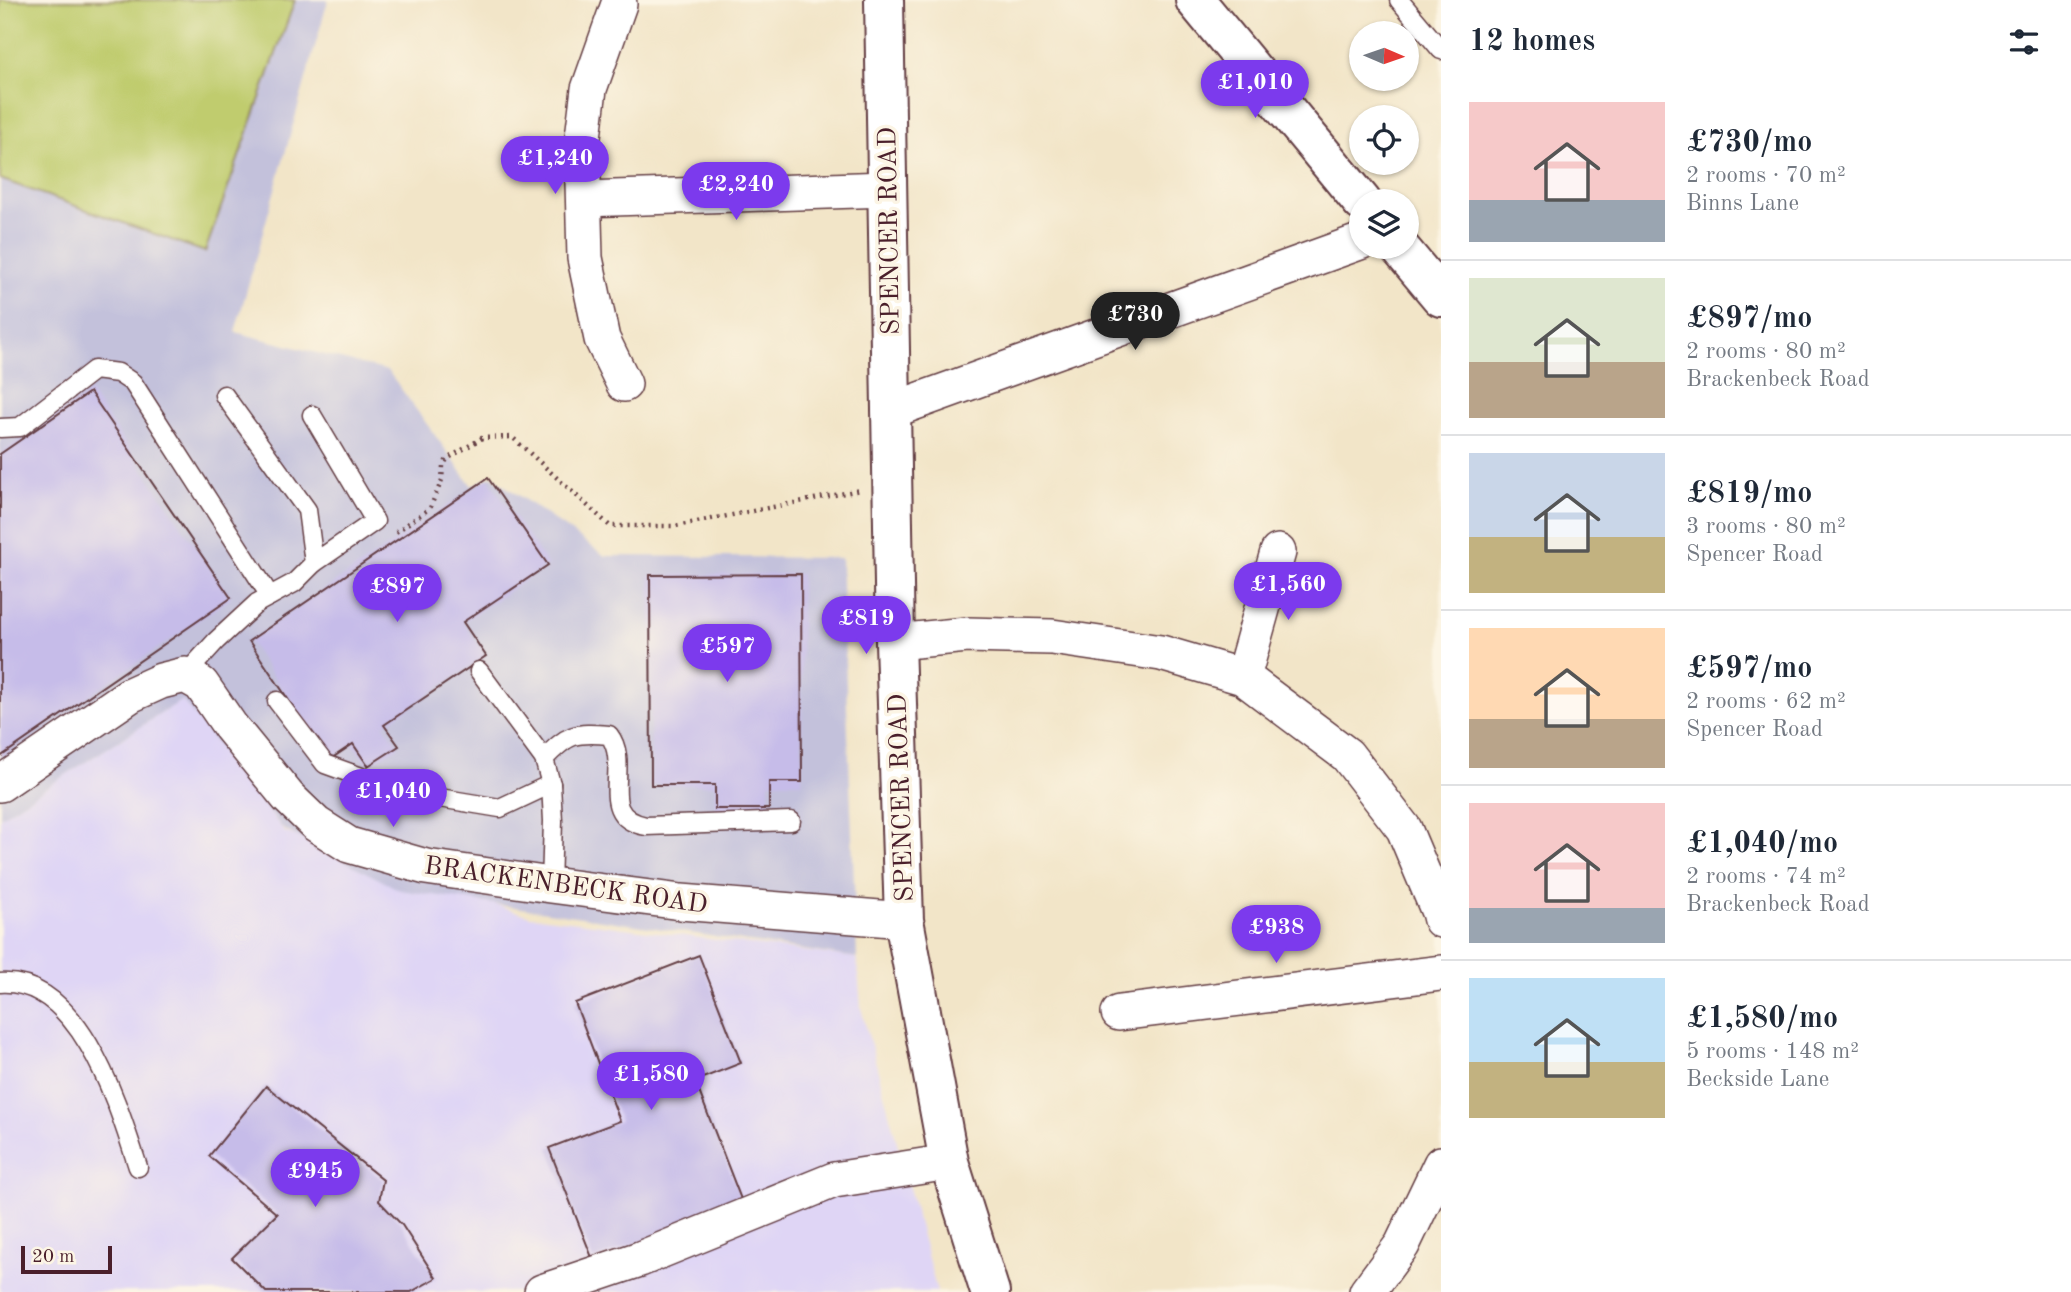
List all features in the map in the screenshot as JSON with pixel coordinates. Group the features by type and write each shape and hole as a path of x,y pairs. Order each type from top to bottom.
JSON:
{"street":[{"name":"SPENCER ROAD","path":"884,0 895,642 904,920 949,1162 990,1292"},
{"path":"1195,0 1351,189"},
{"path":"619,4 589,89 582,145 584,258 602,339 624,384"},
{"path":"584,199 887,189"},
{"path":"890,411 1349,246"},
{"path":"1409,259 1441,297"},
{"path":"1243,677 1278,552"},
{"path":"895,642 967,635 1052,638 1161,653 1243,677 1348,755 1404,829 1441,920"},
{"path":"0,784 130,695 160,681 185,675"},
{"name":"BRACKENBECK ROAD","path":"185,675 201,684 230,726 288,797 316,824 349,845 426,867 551,885 681,902 904,920"},
{"path":"1119,1013 1441,973"},
{"path":"542,1292 640,1259 834,1180 949,1162"},
{"path":"1367,1292 1402,1245 1441,1164"}],"lane":[{"path":"1399,0 1441,50"},
{"path":"0,428 20,427 94,370 118,373 133,383 270,596"},
{"path":"224,395 307,510 314,563"},
{"path":"185,675 257,603 294,583 314,563 375,521 312,415"},
{"path":"479,671 544,759 551,784 551,885"},
{"path":"277,701 324,765 403,792 500,808 551,784"},
{"path":"544,759 563,740 584,733 609,735 617,746 618,806 622,815 632,823 646,826 791,821"},
{"path":"0,984 32,986 70,1016 97,1058 138,1167"}],"path":[{"path":"390,536 430,508 442,480 443,466 447,459 482,438 512,437 610,526 676,526 852,490 892,488"}],"shaded area":[{"path":"0,0 328,0 235,332 388,371 472,486 491,476 605,556 841,558 857,958 400,890 283,829 182,700 0,817"},
{"path":"182,700 285,832 530,916 857,958 861,1008 937,1292 0,1292 0,817"}],"green space":[{"path":"0,0 295,0 205,252 0,179"}],"building":[{"path":"90,392 231,598 0,757 0,454"},
{"path":"488,478 548,565 463,622 486,656 384,725 399,746 368,766 353,744 329,760 249,641"},
{"path":"801,574 802,782 769,782 769,809 715,809 715,785 651,785 650,575"},
{"path":"699,955 741,1063 695,1081 742,1202 593,1260 549,1148 620,1121 575,1003"},
{"path":"266,1086 383,1180 379,1201 402,1225 436,1278 411,1292 266,1292 232,1258 277,1214 209,1156"}]}
